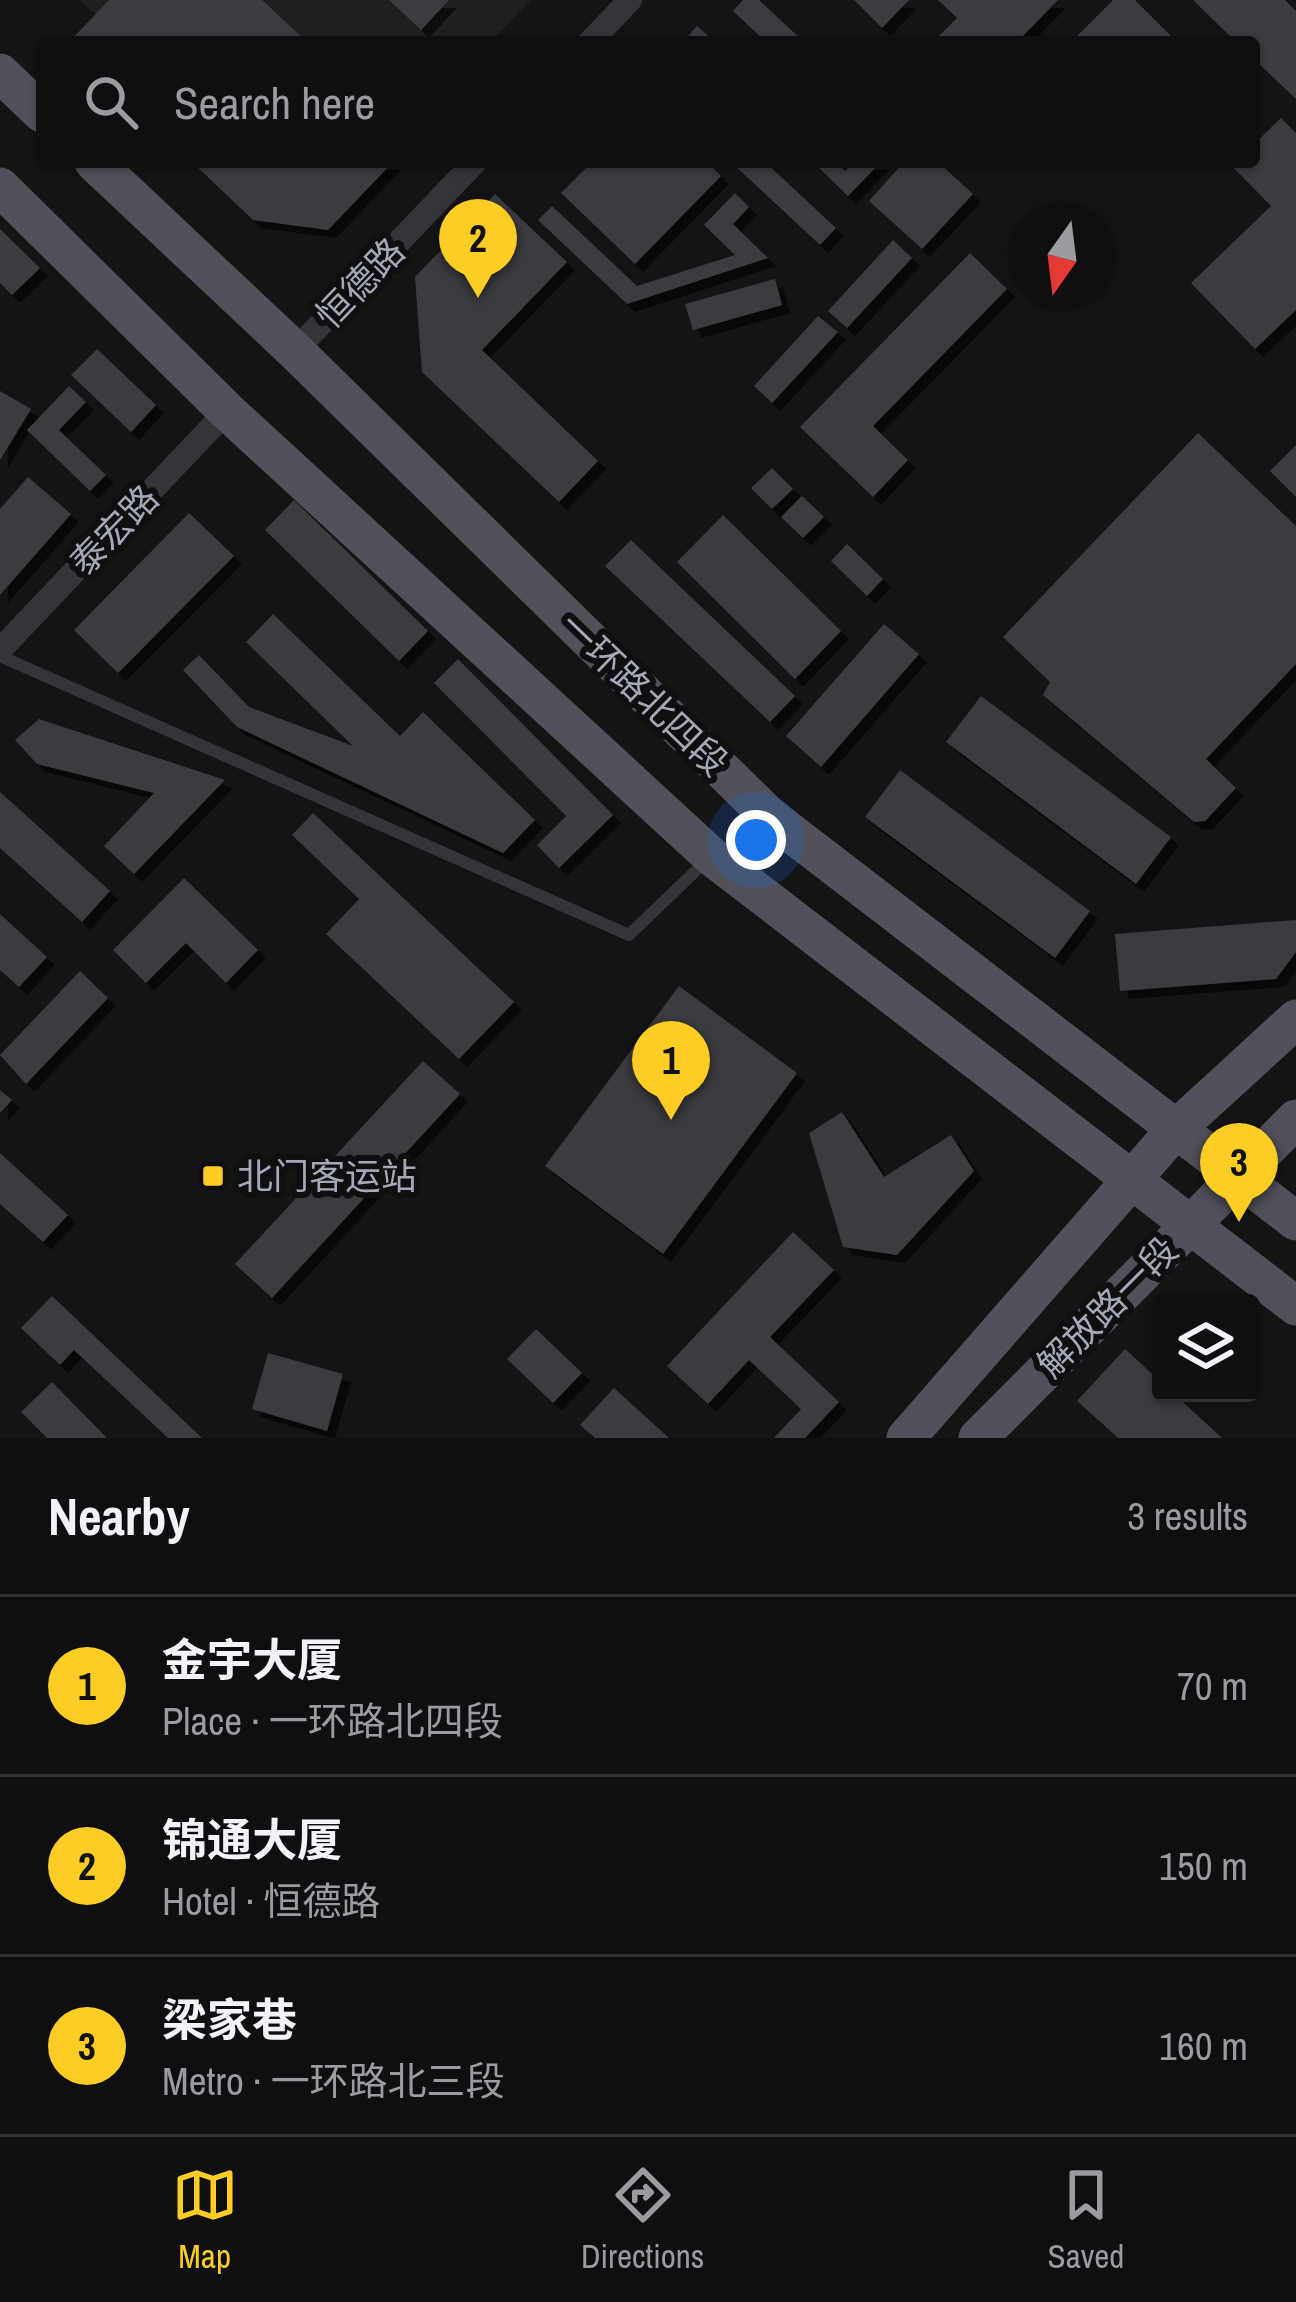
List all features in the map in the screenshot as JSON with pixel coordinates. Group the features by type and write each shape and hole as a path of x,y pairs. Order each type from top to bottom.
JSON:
{"main road":[{"path":"0,73 36,107"},
{"name":"一环路北四段","path":"100,168 295,351 769,816 1296,1221"},
{"name":"一环路北四段","path":"0,187 227,411 711,856 1296,1306"},
{"name":"解放路一段","path":"906,1438 1176,1129 1296,1019"},
{"name":"解放路一段","path":"978,1438 1296,1119"}],"street":[{"path":"596,36 630,0"},
{"name":"恒德路","path":"295,351 469,168"},
{"name":"泰宏路","path":"0,653 227,411"}],"lane":[{"path":"0,653 629,935 711,856"}],"shaded area":[{"path":"79,0 531,0 496,36 121,36"}],"building":[{"path":"109,0 262,0 301,36 75,36"},
{"path":"389,0 449,0 421,30"},
{"path":"743,0 759,0 798,36 760,36 733,11"},
{"path":"854,0 909,0 882,28"},
{"path":"938,0 1058,0 1023,36 939,36 957,18"},
{"path":"1113,0 1135,0 1171,36 1077,36"},
{"path":"1193,0 1285,0 1296,11 1296,99 1260,65 1260,36 1230,36"},
{"path":"697,26 708,36 688,36"},
{"path":"1281,118 1296,133 1296,310 1255,349 1191,283 1271,206 1234,168 1260,168 1260,138"},
{"path":"198,168 387,168 328,230 253,220"},
{"path":"586,168 713,168 721,176 635,264 561,193"},
{"path":"737,168 771,168 836,228 820,245"},
{"path":"819,168 875,168 848,196"},
{"path":"899,168 945,168 973,194 922,249 869,201"},
{"path":"735,193 749,207 733,224 768,258 627,304 538,220 552,206 637,286 735,255 704,225"},
{"path":"495,194 567,262 482,350 598,461 559,502 422,372 415,277"},
{"path":"0,229 40,268 12,295 0,283"},
{"path":"893,240 912,258 847,328 828,311"},
{"path":"970,253 1007,289 873,426 908,460 873,497 800,427"},
{"path":"775,279 782,305 693,330 685,304"},
{"path":"818,316 838,332 772,403 754,386"},
{"path":"97,349 156,405 131,432 71,375"},
{"path":"69,386 86,402 59,430 106,475 90,491 27,430"},
{"path":"0,391 31,409 0,460"},
{"path":"1198,433 1296,526 1296,664 1206,759 1236,788 1205,821 1194,822 1043,695 1050,682 1003,637"},
{"path":"1296,445 1296,497 1270,471"},
{"path":"772,468 793,489 772,509 751,488"},
{"path":"28,477 71,514 0,595 0,509"},
{"path":"802,496 824,517 803,538 781,517"},
{"path":"294,500 428,631 399,661 265,530"},
{"path":"189,513 234,556 118,673 74,630"},
{"path":"723,515 841,631 795,679 677,562"},
{"path":"631,540 795,696 770,722 605,566"},
{"path":"847,544 883,579 867,596 831,561"},
{"path":"273,614 400,736 423,712 535,820 503,853 237,727 183,670 199,655 249,707 353,746 246,642"},
{"path":"884,624 919,654 821,767 786,736"},
{"path":"458,659 613,815 559,868 537,845 566,816 434,683"},
{"path":"981,696 1171,837 1136,884 946,742"},
{"path":"39,719 225,780 134,874 104,846 154,793 37,764 15,740"},
{"path":"900,770 1090,911 1055,958 865,817"},
{"path":"0,792 110,891 82,922 0,848"},
{"path":"313,813 514,1002 459,1059 326,934 359,899 292,835"},
{"path":"184,878 258,950 226,983 186,943 146,983 113,950"},
{"path":"0,914 47,957 19,987 0,970"},
{"path":"1296,920 1296,952 1276,979 1120,991 1115,934"},
{"path":"80,971 108,998 26,1084 0,1055"},
{"path":"679,986 797,1073 663,1254 545,1166"},
{"path":"423,1061 460,1094 272,1298 235,1264"},
{"path":"0,1090 12,1100 0,1113"},
{"path":"842,1112 884,1177 951,1135 974,1171 897,1255 843,1247 809,1133"},
{"path":"0,1153 68,1215 43,1242 0,1204"},
{"path":"793,1232 834,1270 770,1337 839,1402 805,1438 774,1438 801,1409 749,1360 708,1404 667,1366"},
{"path":"52,1296 202,1438 168,1438 74,1350 60,1365 21,1328"},
{"path":"536,1329 582,1373 553,1403 507,1359"},
{"path":"1125,1349 1152,1374 1152,1402 1183,1402 1222,1438 1118,1438 1077,1401"},
{"path":"268,1353 343,1374 327,1431 252,1409"},
{"path":"52,1382 107,1438 47,1438 21,1412"},
{"path":"614,1388 669,1438 595,1438 580,1425"}],"place":[{"name":"锦通大厦","path":"478,298"},
{"name":"金宇大厦","path":"671,1120"},
{"name":"北门客运站","path":"213,1176"},
{"name":"梁家巷","path":"1239,1222"}]}
